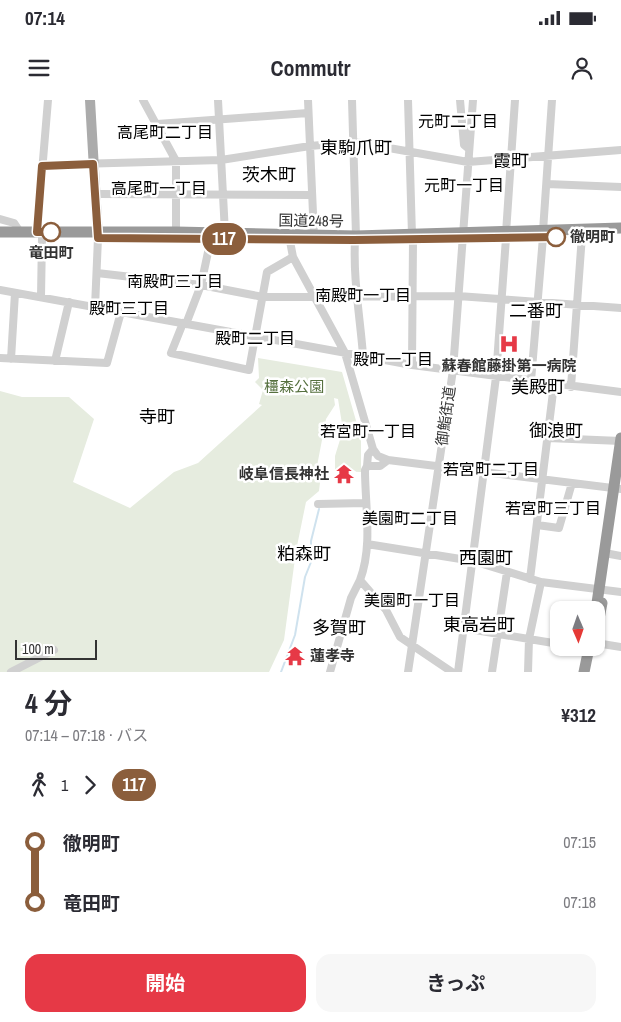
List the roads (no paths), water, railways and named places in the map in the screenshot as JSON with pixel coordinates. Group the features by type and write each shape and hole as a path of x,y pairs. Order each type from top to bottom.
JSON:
{"highway":[{"name":"国道248号","path":"98,234 211,238 412,238 543,234 621,228"},
{"name":"国道248号","path":"0,232 40,234"},
{"name":"国道248号","path":"0,237 40,234 176,232 225,233 289,238 314,236 355,238"},
{"name":"国道248号","path":"543,234 621,235"},
{"path":"599,601 615,555 621,439"},
{"path":"600,601 621,473"},
{"path":"584,672 587,656"},
{"path":"588,672 589,656"}],"main road":[{"path":"90,100 98,194 98,234"},
{"path":"94,100 98,234"}],"street":[{"path":"41,297 42,166 48,100"},
{"path":"144,100 176,161 176,232"},
{"path":"218,100 225,233"},
{"path":"308,100 314,236"},
{"path":"352,100 355,142 353,270 358,298 363,355"},
{"path":"408,100 412,152 412,365"},
{"name":"御鮨街道","path":"408,672 453,370 469,149 464,145 460,100"},
{"path":"469,149 473,100"},
{"path":"458,672 496,377 515,100"},
{"path":"531,381 552,100"},
{"path":"157,124 308,113"},
{"path":"42,166 221,160 310,146 355,142 468,162 621,150"},
{"path":"547,184 621,187"},
{"path":"98,194 312,195"},
{"path":"0,219 14,223 20,232"},
{"path":"95,307 98,234"},
{"path":"571,387 582,235"},
{"path":"211,238 201,285 171,353 250,370 267,272 293,257"},
{"path":"289,238 293,257 345,353 373,449 378,456 388,460 618,488"},
{"path":"97,273 201,285 263,297 458,296 621,308"},
{"path":"0,290 412,365 621,392"},
{"path":"11,359 15,293"},
{"path":"55,361 68,302"},
{"path":"0,358 107,363 121,312"},
{"path":"530,579 554,384"},
{"path":"548,438 621,439"},
{"path":"330,672 351,598 366,565 365,503 367,466 368,455 373,449"},
{"path":"367,466 380,466 388,460"},
{"path":"537,525 559,528 572,482"},
{"path":"318,504 365,503"},
{"path":"367,544 472,562 541,582 621,592"},
{"path":"492,672 507,572"},
{"path":"360,580 386,610 400,637 452,672"},
{"path":"528,672 530,639 541,582"},
{"path":"463,628 550,642"},
{"path":"605,647 621,647"},
{"path":"11,672 54,650"}],"waterway":[{"path":"281,672 295,635 305,577 311,562 311,541 319,509"}],"place":[{"name":"竜田町","path":"51,232"},
{"name":"徹明町","path":"556,237"},
{"name":"蘇春館藤掛第一病院","path":"509,344"},
{"name":"岐阜信長神社","path":"344,474"},
{"name":"蓮孝寺","path":"295,656"}],"district":[{"name":"元町二丁目","path":"458,121"},
{"name":"高尾町二丁目","path":"165,132"},
{"name":"東駒爪町","path":"356,148"},
{"name":"霞町","path":"511,161"},
{"name":"茨木町","path":"269,175"},
{"name":"元町一丁目","path":"464,185"},
{"name":"高尾町一丁目","path":"159,188"},
{"name":"南殿町三丁目","path":"175,281"},
{"name":"南殿町一丁目","path":"363,295"},
{"name":"殿町三丁目","path":"129,308"},
{"name":"二番町","path":"536,311"},
{"name":"殿町二丁目","path":"255,338"},
{"name":"殿町一丁目","path":"393,359"},
{"name":"美殿町","path":"538,387"},
{"name":"寺町","path":"157,417"},
{"name":"若宮町一丁目","path":"368,431"},
{"name":"御浪町","path":"556,431"},
{"name":"若宮町二丁目","path":"491,469"},
{"name":"若宮町三丁目","path":"553,508"},
{"name":"美園町二丁目","path":"410,518"},
{"name":"粕森町","path":"304,554"},
{"name":"西園町","path":"486,558"},
{"name":"美園町一丁目","path":"412,600"},
{"name":"東高岩町","path":"479,625"},
{"name":"多賀町","path":"339,628"}],"park label":[{"name":"橿森公園","path":"294,387"}]}
